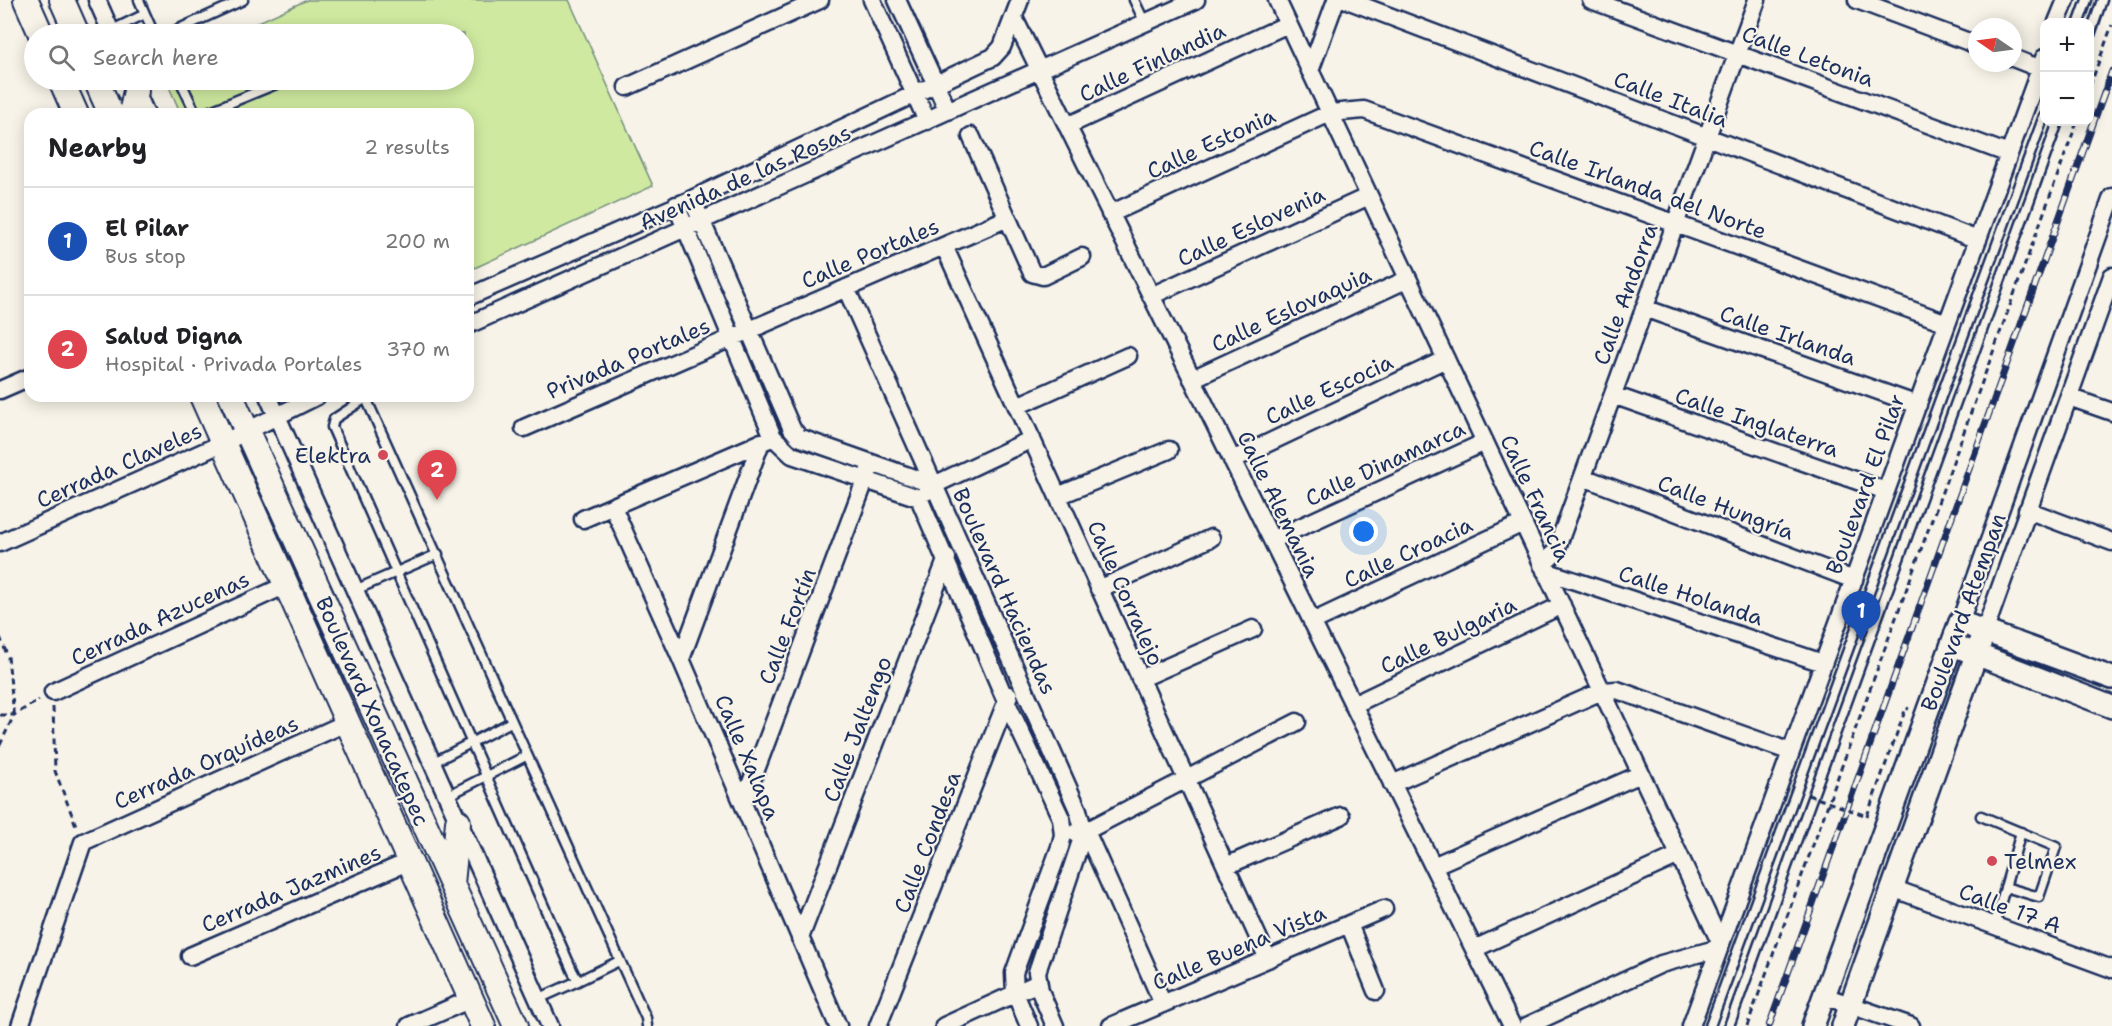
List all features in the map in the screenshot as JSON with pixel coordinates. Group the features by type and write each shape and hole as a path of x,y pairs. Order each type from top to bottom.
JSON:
{"main road":[{"path":"26,0 37,24"},
{"path":"62,0 73,24"},
{"path":"65,90 73,108"},
{"path":"100,90 108,108"},
{"name":"Boulevard Xonacatepec","path":"239,402 246,430 516,1026"},
{"name":"Boulevard Xonacatepec","path":"207,406 483,1026"},
{"path":"451,886 458,822"}],"street":[{"path":"97,0 107,24"},
{"path":"627,87 820,0"},
{"path":"897,0 948,111"},
{"path":"1014,18 1020,0"},
{"name":"Avenida de las Rosas","path":"474,322 1040,72 1196,0"},
{"name":"Calle Francia","path":"1277,0 1720,946"},
{"path":"1310,70 1336,0"},
{"name":"Calle Italia","path":"1347,0 1978,240"},
{"name":"Calle Letonia","path":"1591,0 2009,154"},
{"name":"Calle Andorra","path":"1544,568 1555,553 1757,0"},
{"path":"1857,0 1968,42"},
{"path":"2059,18 2066,0"},
{"path":"876,2 927,121"},
{"name":"Avenida de las Rosas","path":"474,294 684,202 993,57 1002,47 1014,18"},
{"name":"Calle Alemania","path":"1014,18 1512,1026"},
{"name":"Calle Finlandia","path":"1067,126 1288,24"},
{"path":"2022,60 2040,62"},
{"name":"Boulevard El Pilar","path":"1691,1026 2040,71"},
{"path":"133,95 142,108"},
{"name":"Calle Irlanda del Norte","path":"1330,113 1364,110 1676,222 1947,323"},
{"name":"Calle Estonia","path":"1110,214 1330,113"},
{"path":"971,136 1032,273 1043,276 1082,257"},
{"name":"Calle Eslovenia","path":"1151,296 1369,196"},
{"name":"Boulevard Atempan","path":"1813,1026 2112,197"},
{"name":"Boulevard Haciendas","path":"684,202 749,330 792,429 799,437 919,498 1006,701 1061,818 1063,835"},
{"name":"Calle Portales","path":"749,330 1008,218"},
{"name":"Boulevard Haciendas","path":"694,225 767,440 792,454 934,485 1163,1004"},
{"name":"Calle Corralejo","path":"944,246 1268,959"},
{"path":"2084,276 2111,283"},
{"name":"Calle Eslovaquia","path":"1192,379 1408,279"},
{"name":"Boulevard Atempan","path":"1843,1026 2027,510 2111,283"},
{"path":"846,288 934,485"},
{"name":"Calle Irlanda","path":"1644,308 1918,405"},
{"name":"Privada Portales","path":"524,428 749,330"},
{"path":"1017,406 1128,356"},
{"name":"Calle Escocia","path":"1232,460 1446,359"},
{"path":"0,390 24,380"},
{"name":"Calle Inglaterra","path":"1612,395 1886,491"},
{"path":"2069,397 2112,412"},
{"path":"207,406 222,402"},
{"path":"271,402 550,1026"},
{"path":"223,442 304,402"},
{"path":"583,519 792,429"},
{"path":"919,498 934,485 1032,439"},
{"path":"681,659 767,440"},
{"name":"Cerrada Claveles","path":"0,543 223,442"},
{"name":"Calle Dinamarca","path":"1272,540 1485,442"},
{"path":"1058,496 1169,450"},
{"name":"Calle Fortín","path":"743,804 868,472"},
{"name":"Calle Hungría","path":"1583,477 1854,580"},
{"name":"Calle Xalapa","path":"613,507 681,659 838,1026"},
{"path":"2027,510 2112,542"},
{"name":"Calle Croacia","path":"1312,622 1523,523"},
{"name":"Calle Jaltengo","path":"800,938 956,536"},
{"path":"1099,589 1211,538"},
{"name":"Calle Holanda","path":"1544,568 1823,663"},
{"name":"Cerrada Azucenas","path":"52,692 286,585"},
{"name":"Calle Bulgaria","path":"1353,705 1562,605"},
{"path":"1960,621 2112,678"},
{"path":"1140,679 1253,629"},
{"path":"1952,644 2112,707"},
{"name":"Calle Condesa","path":"878,1026 1018,675"},
{"path":"1392,784 1602,691 1617,690 1791,752"},
{"name":"Cerrada Orquídeas","path":"83,842 348,722"},
{"path":"1029,1026 1015,993 1014,973 1063,835 1085,831 1185,777 1297,722"},
{"path":"1433,866 1641,774"},
{"path":"1226,866 1341,816"},
{"path":"1055,1026 1038,983 1039,964 1085,831"},
{"path":"20,1026 83,842"},
{"path":"1474,949 1679,855"},
{"name":"Cerrada Jazmines","path":"189,956 410,861"},
{"name":"Calle 17 A","path":"1892,888 2112,969"},
{"name":"Calle Buena Vista","path":"1111,1026 1384,909"},
{"path":"1349,924 1376,991"},
{"path":"1527,1026 1661,964 1720,946"},
{"path":"944,1026 1038,983"},
{"path":"1824,996 1911,1026"},
{"path":"409,1026 471,999"}],"lane":[{"path":"139,0 150,24"},
{"path":"190,24 243,0"},
{"path":"1134,0 1145,23"},
{"path":"2080,18 2087,0"},
{"path":"2094,23 2102,0"},
{"path":"127,24 145,14"},
{"path":"185,90 193,108"},
{"path":"217,108 261,90"},
{"path":"1710,1026 2040,126"},
{"path":"1729,1026 2057,126"},
{"path":"359,402 334,419 332,427 578,981"},
{"path":"368,402 646,1018 647,1026"},
{"path":"355,590 438,554"},
{"path":"432,763 511,722"},
{"path":"447,796 526,756"},
{"path":"1981,816 2053,844 2056,851 2039,897 2005,887"},
{"path":"1994,926 2021,832"},
{"path":"538,999 619,961"}],"path":[{"path":"2094,75 2112,25"},
{"path":"1747,1026 2076,126"},
{"path":"0,637 8,657 14,715 0,745"},
{"path":"0,715 14,715 52,692 55,771 83,842"},
{"path":"1808,795 1867,816 1906,708"}],"green space":[{"path":"307,0 569,0 653,186 474,268 474,108 178,108 170,90 474,90 474,24 254,24"}],"railway":[{"path":"1769,1026 2112,71"}],"place":[{"name":"Elektra","path":"383,455"},
{"name":"Salud Digna","path":"437,500"},
{"name":"El Pilar","path":"1861,641"},
{"name":"Telmex","path":"1992,861"}]}
